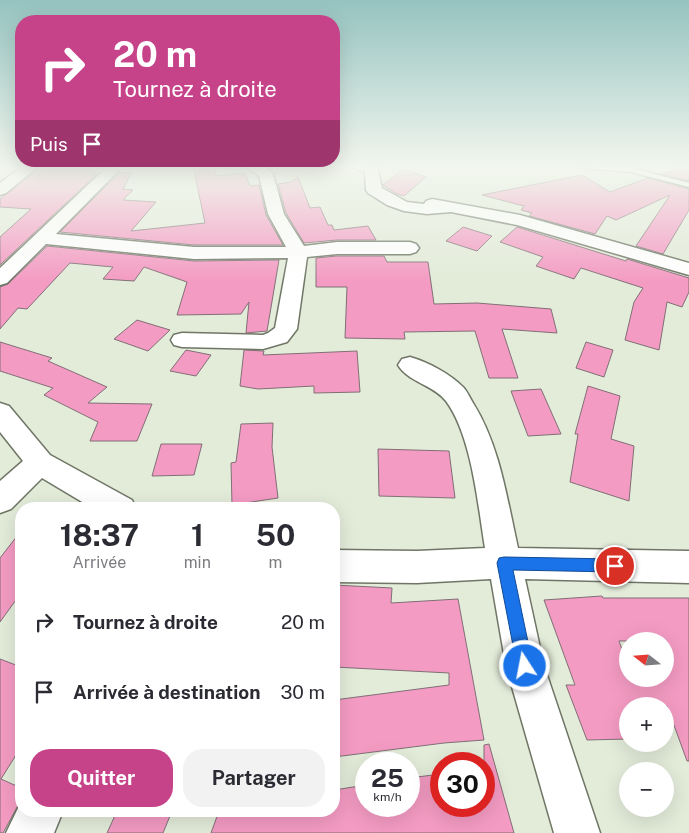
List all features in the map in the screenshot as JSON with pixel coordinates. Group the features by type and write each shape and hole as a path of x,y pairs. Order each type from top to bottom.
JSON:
{"street":[{"path":"0,279 77,205"},
{"path":"182,340 263,342 272,341 282,336 286,330 289,317 298,252 276,214 274,205"},
{"path":"399,205 406,208 441,206 520,220 689,269"},
{"path":"43,238 194,253 298,252 337,248 410,248"},
{"path":"410,365 441,383 455,394 472,424 486,470 525,666 577,833"},
{"path":"0,413 40,463 109,502"},
{"path":"0,500 40,463"},
{"path":"340,566 417,567 504,563 689,567"},
{"path":"29,833 38,817"}],"building":[{"path":"0,205 64,205 0,265 0,237 31,209 0,207"},
{"path":"87,205 154,205 131,231 205,223 201,205 264,205 266,215 283,245 194,245 60,232"},
{"path":"284,205 309,205 310,208 320,207 328,225 332,225 334,230 368,226 376,240 337,240 304,243 286,213"},
{"path":"520,205 649,205 616,220 607,216 595,234 529,216 532,213 521,210 524,206"},
{"path":"663,205 689,205 689,210 663,254 636,246"},
{"path":"463,227 492,236 477,251 446,241"},
{"path":"517,227 626,261 627,259 689,278 689,292 682,307 667,302 659,350 625,340 634,302 643,288 581,268 574,279 536,266 543,257 500,242"},
{"path":"47,246 194,261 279,260 267,331 246,333 249,302 241,314 177,315 187,282 144,267 134,281 103,279 113,267 70,263 27,309 18,308 0,329 0,287 8,284"},
{"path":"384,256 387,262 428,262 434,304 477,303 551,309 557,333 502,329 518,378 489,378 475,331 404,332 405,339 345,338 347,287 316,287 316,258"},
{"path":"137,320 170,330 148,351 114,339"},
{"path":"0,342 52,358 48,361 107,387 88,403 152,404 137,441 90,441 98,422 44,395 53,388 0,371"},
{"path":"586,342 613,350 604,377 576,368"},
{"path":"186,350 211,355 196,376 170,371"},
{"path":"244,350 264,351 263,355 357,351 360,392 314,393 314,386 258,389 240,386"},
{"path":"588,386 620,396 611,439 634,446 629,501 570,482 578,434 575,434"},
{"path":"541,389 561,434 528,436 511,391"},
{"path":"273,423 272,447 278,498 252,502 232,502 231,463 236,462 241,424"},
{"path":"161,444 202,444 194,475 152,476"},
{"path":"378,449 449,451 455,498 379,496"},
{"path":"15,539 15,601 0,622 0,558"},
{"path":"340,585 392,588 391,603 458,599 484,740 373,752 355,752 355,754 340,756 340,699 449,685 449,673 340,667"},
{"path":"602,596 603,598 689,598 689,761 687,761 674,725 674,697 619,697 619,739 587,740 566,685 575,685 544,600"},
{"path":"0,659 15,665 15,757 1,779 15,785 15,811 3,833 0,833"},
{"path":"489,744 491,752 484,752 484,745"},
{"path":"495,765 514,833 211,833 217,817 340,817 340,789 355,787 355,817 420,817 420,777 430,775 430,817 495,817"},
{"path":"114,817 170,817 163,833 107,833"}],"route":[{"path":"525,666 504,563 615,566"}]}
